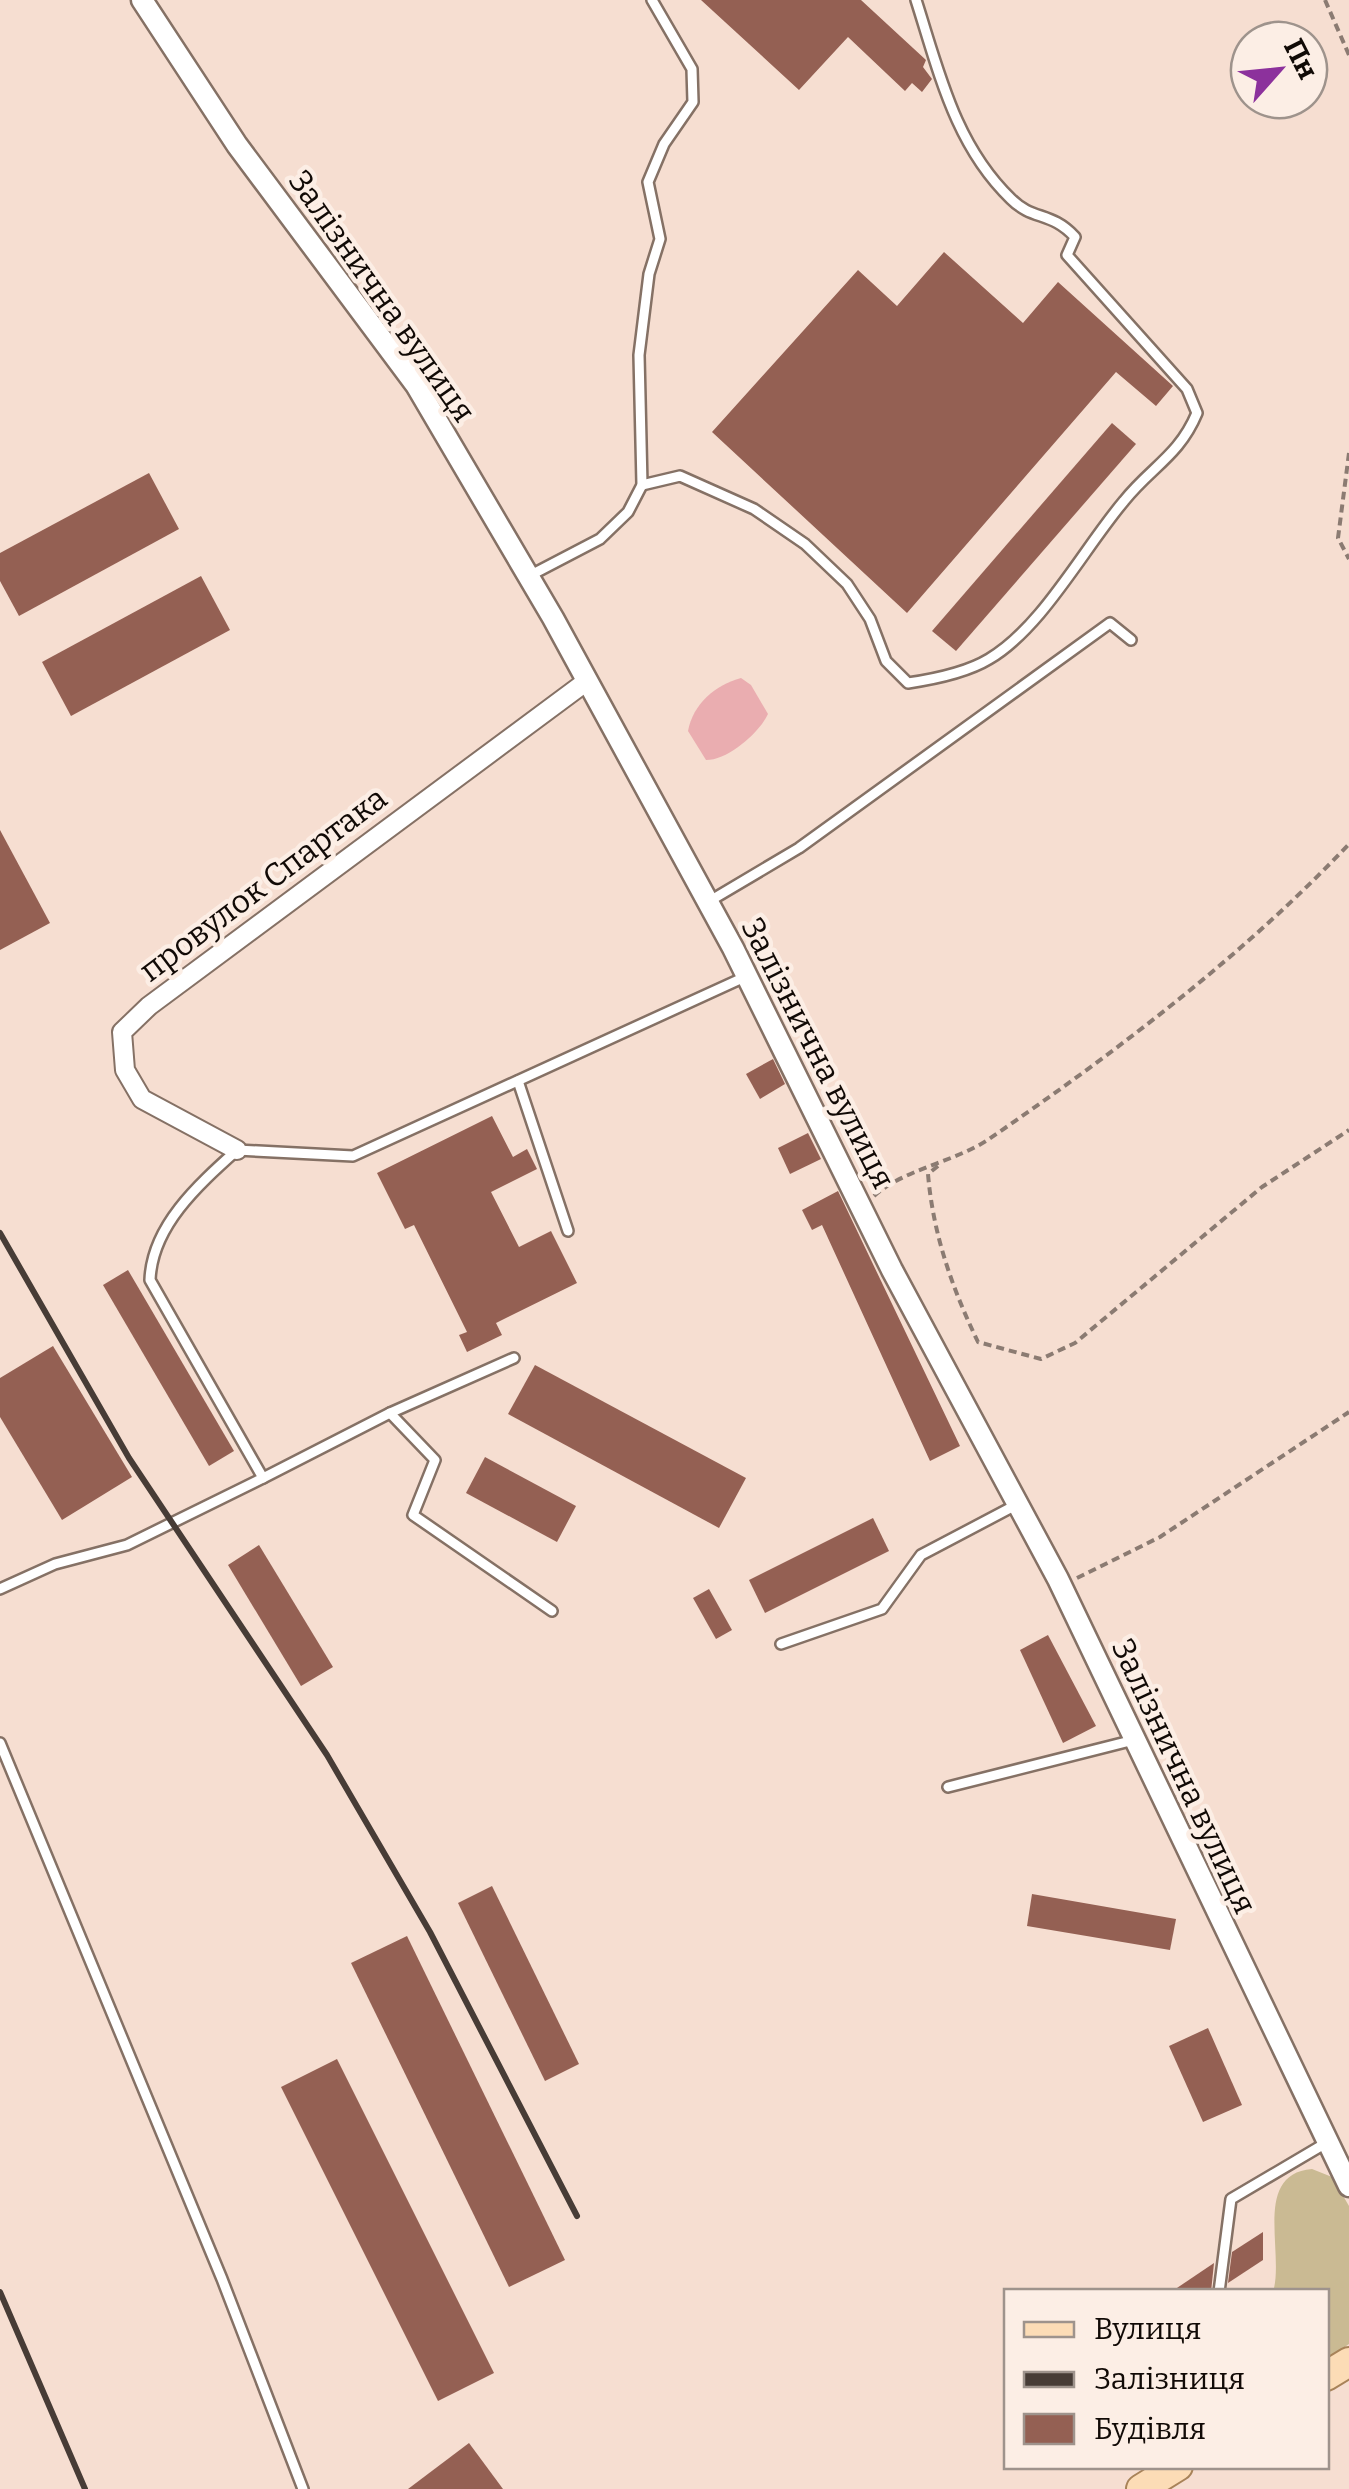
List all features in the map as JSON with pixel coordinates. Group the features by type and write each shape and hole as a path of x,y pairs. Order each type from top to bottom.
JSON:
{"main road":[{"path":"1144,2483 1172,2469"}],"street":[{"name":"Залізнична вулиця","path":"142,0 237,146 416,385 587,681 747,976 862,1208 1058,1579 1349,2186"},
{"name":"провулок Спартака","path":"237,1150 142,1099 125,1070 122,1032 149,1006 587,681"}],"lane":[{"path":"528,576 600,538 628,512 642,485 638,355 649,274 660,239 648,182 664,144 692,102 692,69 652,0"},
{"path":"642,485 680,476 754,510 805,544 846,584 870,619 886,660 908,682 937,679 987,661 1015,640 1126,497 1185,441 1196,413 1187,389 1067,255 1075,237 1059,219 1038,216 1014,202 967,146 916,0"},
{"path":"708,902 800,848 1110,623 1131,640"},
{"path":"263,1478 150,1280 151,1253 168,1224 202,1182 237,1150 353,1156 747,976"},
{"path":"518,1081 568,1230"},
{"path":"0,1588 55,1564 127,1545 390,1412 514,1358"},
{"path":"390,1412 434,1460 413,1515 552,1611"},
{"path":"781,1644 882,1609 921,1554 1016,1505"},
{"path":"948,1788 1134,1740"},
{"path":"0,1743 214,2261 303,2489"},
{"path":"1219,2289 1231,2199 1326,2142"}],"path":[{"path":"1325,0 1349,55"},
{"path":"1349,453 1338,538 1349,559"},
{"path":"862,1208 880,1191 966,1155 1114,1048 1235,951 1349,844"},
{"path":"938,1166 928,1174 930,1194 950,1284 978,1342 1042,1359 1075,1343 1262,1187 1349,1130"},
{"path":"1058,1579 1082,1578 1160,1536 1349,1412"}],"shaded area":[{"path":"741,678 751,685 768,714 742,744 706,760 688,731 691,721 707,697 722,685"},
{"path":"1312,2169 1332,2177 1349,2206 1349,2344 1329,2358 1329,2289 1274,2289 1276,2200 1282,2185 1294,2174"}],"building":[{"path":"701,0 861,0 926,60 923,67 932,79 922,92 912,83 905,91 848,37 799,90"},
{"path":"944,252 1023,323 1058,282 1173,386 1156,406 1116,372 907,613 712,432 858,270 897,306"},
{"path":"1112,423 1136,444 956,651 932,631"},
{"path":"149,473 179,529 19,616 0,581 0,553"},
{"path":"201,576 230,630 71,716 42,662"},
{"path":"0,830 50,923 0,950"},
{"path":"773,1059 785,1084 760,1099 746,1074"},
{"path":"492,1116 513,1157 527,1149 537,1169 491,1192 519,1247 551,1231 577,1283 496,1323 502,1335 467,1352 459,1335 467,1332 414,1225 405,1229 377,1173"},
{"path":"808,1133 821,1159 790,1174 778,1148"},
{"path":"838,1191 960,1446 930,1461 822,1225 812,1230 802,1210"},
{"path":"128,1270 234,1451 209,1466 103,1285"},
{"path":"53,1346 132,1477 62,1520 0,1417 0,1378"},
{"path":"535,1365 746,1478 719,1528 508,1414"},
{"path":"485,1457 576,1506 557,1542 466,1493"},
{"path":"873,1518 889,1551 765,1613 749,1580"},
{"path":"259,1545 333,1667 301,1686 228,1565"},
{"path":"709,1589 732,1630 716,1639 693,1598"},
{"path":"1048,1635 1096,1726 1063,1743 1020,1650"},
{"path":"492,1886 579,2064 545,2081 458,1903"},
{"path":"1032,1894 1176,1919 1170,1950 1027,1926"},
{"path":"407,1936 565,2260 509,2287 351,1963"},
{"path":"1208,2028 1242,2105 1203,2122 1169,2046"},
{"path":"337,2059 494,2373 438,2401 281,2087"},
{"path":"1263,2232 1263,2260 1228,2283 1232,2252"},
{"path":"1214,2263 1211,2289 1175,2289"},
{"path":"469,2443 503,2489 408,2489"}],"railway":[{"path":"0,1233 129,1458 327,1755 430,1932 577,2216"},
{"path":"0,2292 85,2489"}]}
